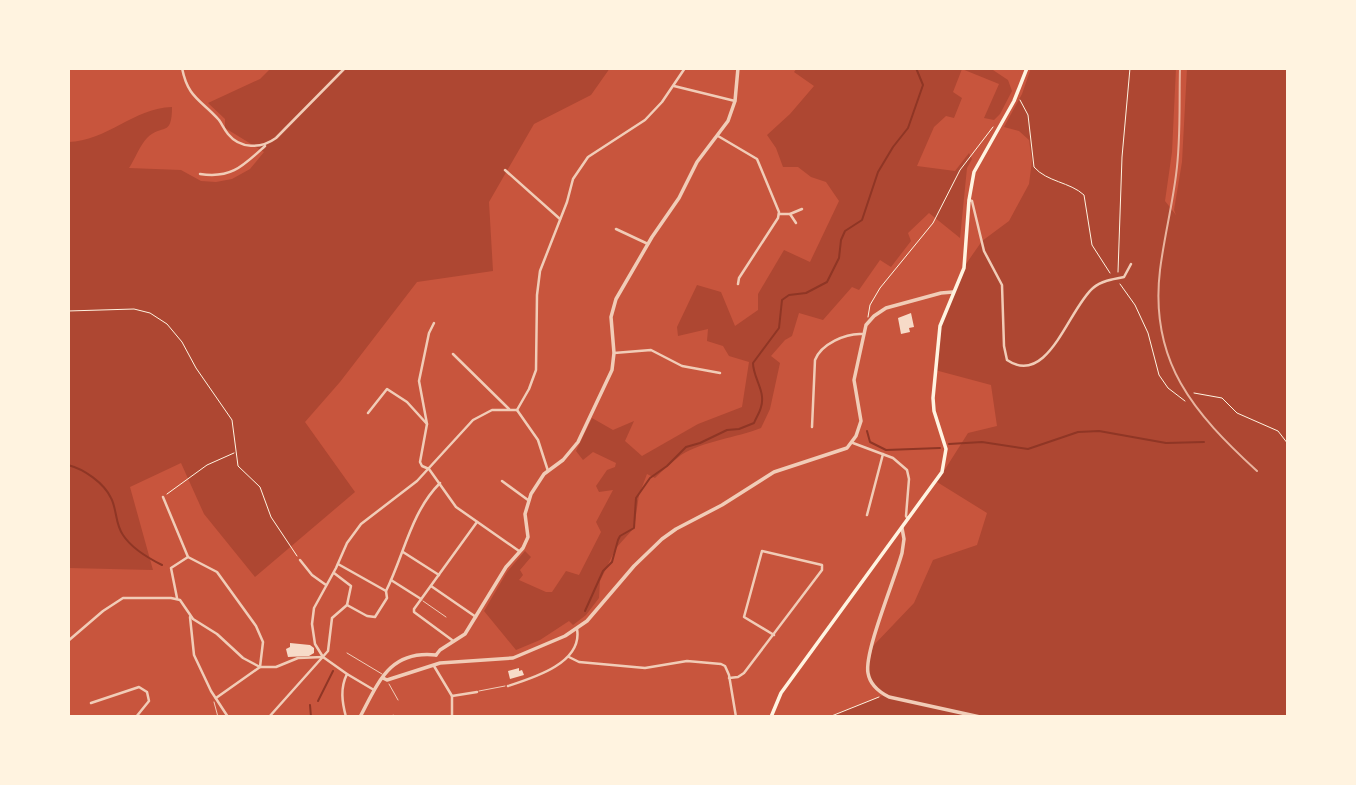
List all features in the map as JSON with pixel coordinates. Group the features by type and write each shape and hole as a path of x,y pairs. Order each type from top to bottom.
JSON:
{"main road":[{"path":"771,717 781,693 938,480 945,462 945,447 934,411 933,385 940,326 966,259 969,200 976,166 1016,95 1027,68"}],"street":[{"path":"182,68 186,87 218,119 230,136 247,145 265,146"},
{"path":"200,174 229,174 246,164 303,114 345,68"},
{"path":"517,410 536,371 538,281 573,180 593,153 645,120 674,86 685,68"},
{"path":"360,717 374,690 405,657 436,655 465,634 506,567 528,537 525,514 528,500 548,471 564,460 578,442 612,370 613,305 648,244 670,213 697,162 728,121 735,101 738,68"},
{"path":"674,86 735,101"},
{"path":"718,136 757,159 779,214"},
{"path":"505,170 559,219"},
{"path":"969,200 972,201 984,251 1002,285 1003,346 1007,360 1014,365 1023,367 1040,361 1050,351 1080,303 1094,287 1124,277 1131,264"},
{"path":"779,214 790,214 802,209"},
{"path":"738,284 739,278 779,214"},
{"path":"790,214 796,223"},
{"path":"616,229 648,244"},
{"path":"385,678 440,663 513,659 577,629 595,613 634,566 662,538 775,472 792,464 837,452 853,443 861,421 854,380 862,334 869,320 880,311 893,306 953,292"},
{"path":"434,323 429,333 419,381 427,424 420,462 422,466 429,468 456,506 519,551"},
{"path":"812,427 815,360 818,353 842,337 862,334"},
{"path":"614,353 652,349 687,367 720,373"},
{"path":"453,354 509,409"},
{"path":"368,413 387,389 407,402 427,424"},
{"path":"374,690 323,657 315,644 312,624 314,608 347,543 361,524 398,497 473,420 492,410 517,410 538,440 548,471"},
{"path":"853,443 901,463 907,470 908,519"},
{"path":"867,515 883,454"},
{"path":"502,481 528,500"},
{"path":"347,605 373,618 385,602 386,591 419,511 440,483"},
{"path":"163,497 188,557 217,572 251,615 263,642 260,667 216,698"},
{"path":"454,642 414,612 414,609 477,522"},
{"path":"902,528 902,553 868,660 871,681 884,695 980,717"},
{"path":"403,551 439,575"},
{"path":"729,678 744,673 774,635 823,567 819,563 762,551 744,617 774,635"},
{"path":"188,557 171,568 177,598 190,616 223,639 243,658 260,667 276,667 298,658 323,657"},
{"path":"300,561 312,575 326,584"},
{"path":"338,564 386,591"},
{"path":"334,573 351,586 347,605"},
{"path":"391,580 421,599"},
{"path":"431,586 476,617"},
{"path":"68,641 123,598 177,598"},
{"path":"269,717 323,657 330,644 332,618 347,605"},
{"path":"190,616 194,655 228,717"},
{"path":"508,686 546,672 569,657 577,639 577,629"},
{"path":"436,655 440,663"},
{"path":"569,657 579,662 645,668 687,661 725,666 736,717"},
{"path":"434,666 453,696 452,717"},
{"path":"346,717 342,703 342,683 347,674"},
{"path":"91,703 139,687 146,692 149,701 136,717"},
{"path":"453,696 477,692"}],"lane":[{"path":"421,599 446,617"},
{"path":"347,653 385,678 397,700"},
{"path":"477,692 508,686"},
{"path":"216,698 214,702 218,717"}],"path":[{"path":"1115,278 1125,107 1130,68"},
{"path":"1016,95 1028,115 1034,167 1084,195 1092,245 1129,295 1143,322 1158,375 1168,388 1185,401"},
{"path":"869,320 867,315 870,305 880,288 933,223 960,170 992,127 999,126"},
{"path":"68,311 134,309 150,313 167,324 182,342 196,368 232,420 239,466 260,487 271,517 300,561"},
{"path":"1194,393 1222,398 1237,413 1259,425 1278,431 1288,444"},
{"path":"163,497 207,465 236,452"},
{"path":"829,717 884,695"}],"shaded area":[{"path":"271,68 610,68 591,95 534,124 489,202 493,271 417,282 340,382 305,422 355,492 255,577 204,514 181,463 130,487 153,570 68,568 68,142 95,136 145,113 172,107 168,126 147,138 129,168 181,170 201,181 232,179 250,169 264,152 225,128 225,119 208,103 260,79"},
{"path":"797,68 990,68 1008,80 1012,91 1000,114 994,120 984,118 999,84 962,69 953,92 962,98 954,118 946,116 934,127 917,166 955,171 969,153 972,159 967,168 960,238 929,213 908,233 911,241 891,267 880,260 859,290 852,287 823,320 799,313 792,336 771,356 780,363 770,409 761,428 690,450 655,478 647,474 639,495 634,528 616,548 600,581 599,598 586,615 573,625 569,621 540,640 516,650 484,611 507,572 525,551 531,557 520,570 523,575 519,580 552,592 566,571 579,575 601,532 596,522 613,490 599,492 596,486 607,470 615,467 616,463 593,452 583,460 576,451 592,418 613,430 634,421 625,441 642,456 698,424 742,407 749,362 729,356 723,346 707,341 708,329 678,336 677,327 697,285 721,292 735,326 758,310 758,294 784,250 810,262 839,201 826,182 811,177 798,167 783,167 776,148 767,135 814,86 794,72"},
{"path":"1031,68 1176,68 1172,152 1165,201 1176,215 1174,210 1182,162 1187,68 1288,68 1288,717 828,717 884,695 867,672 873,646 914,603 933,560 977,545 987,513 937,482 968,433 997,426 991,385 935,370 940,324 966,264 982,241 1009,221 1029,184 1032,161 1029,140 1019,131 1004,127 1022,94"}],"building":[{"path":"911,313 914,327 909,328 910,332 901,334 898,318"},
{"path":"290,643 310,645 314,648 314,653 309,656 288,657 286,649 290,647"},
{"path":"519,668 524,675 510,679 508,671"}],"waterway":[{"path":"585,611 603,571 612,562 620,536 634,528 636,498 650,478 686,447 727,430 754,423 762,401 753,363 779,328 782,300 789,295 806,293 827,282 839,258 845,231 862,220 878,172 908,128 923,85 916,68"},
{"path":"867,431 870,442 886,450 940,448"},
{"path":"949,444 982,442 1028,449 1078,432 1099,431 1166,443 1204,442"},
{"path":"68,465 87,473 104,487 113,502 120,531 131,545 162,565"},
{"path":"318,701 333,671"},
{"path":"310,705 311,717"}],"railway":[{"path":"1180,68 1178,162 1160,270 1158,303 1162,332 1169,359 1196,406 1257,471"}]}
